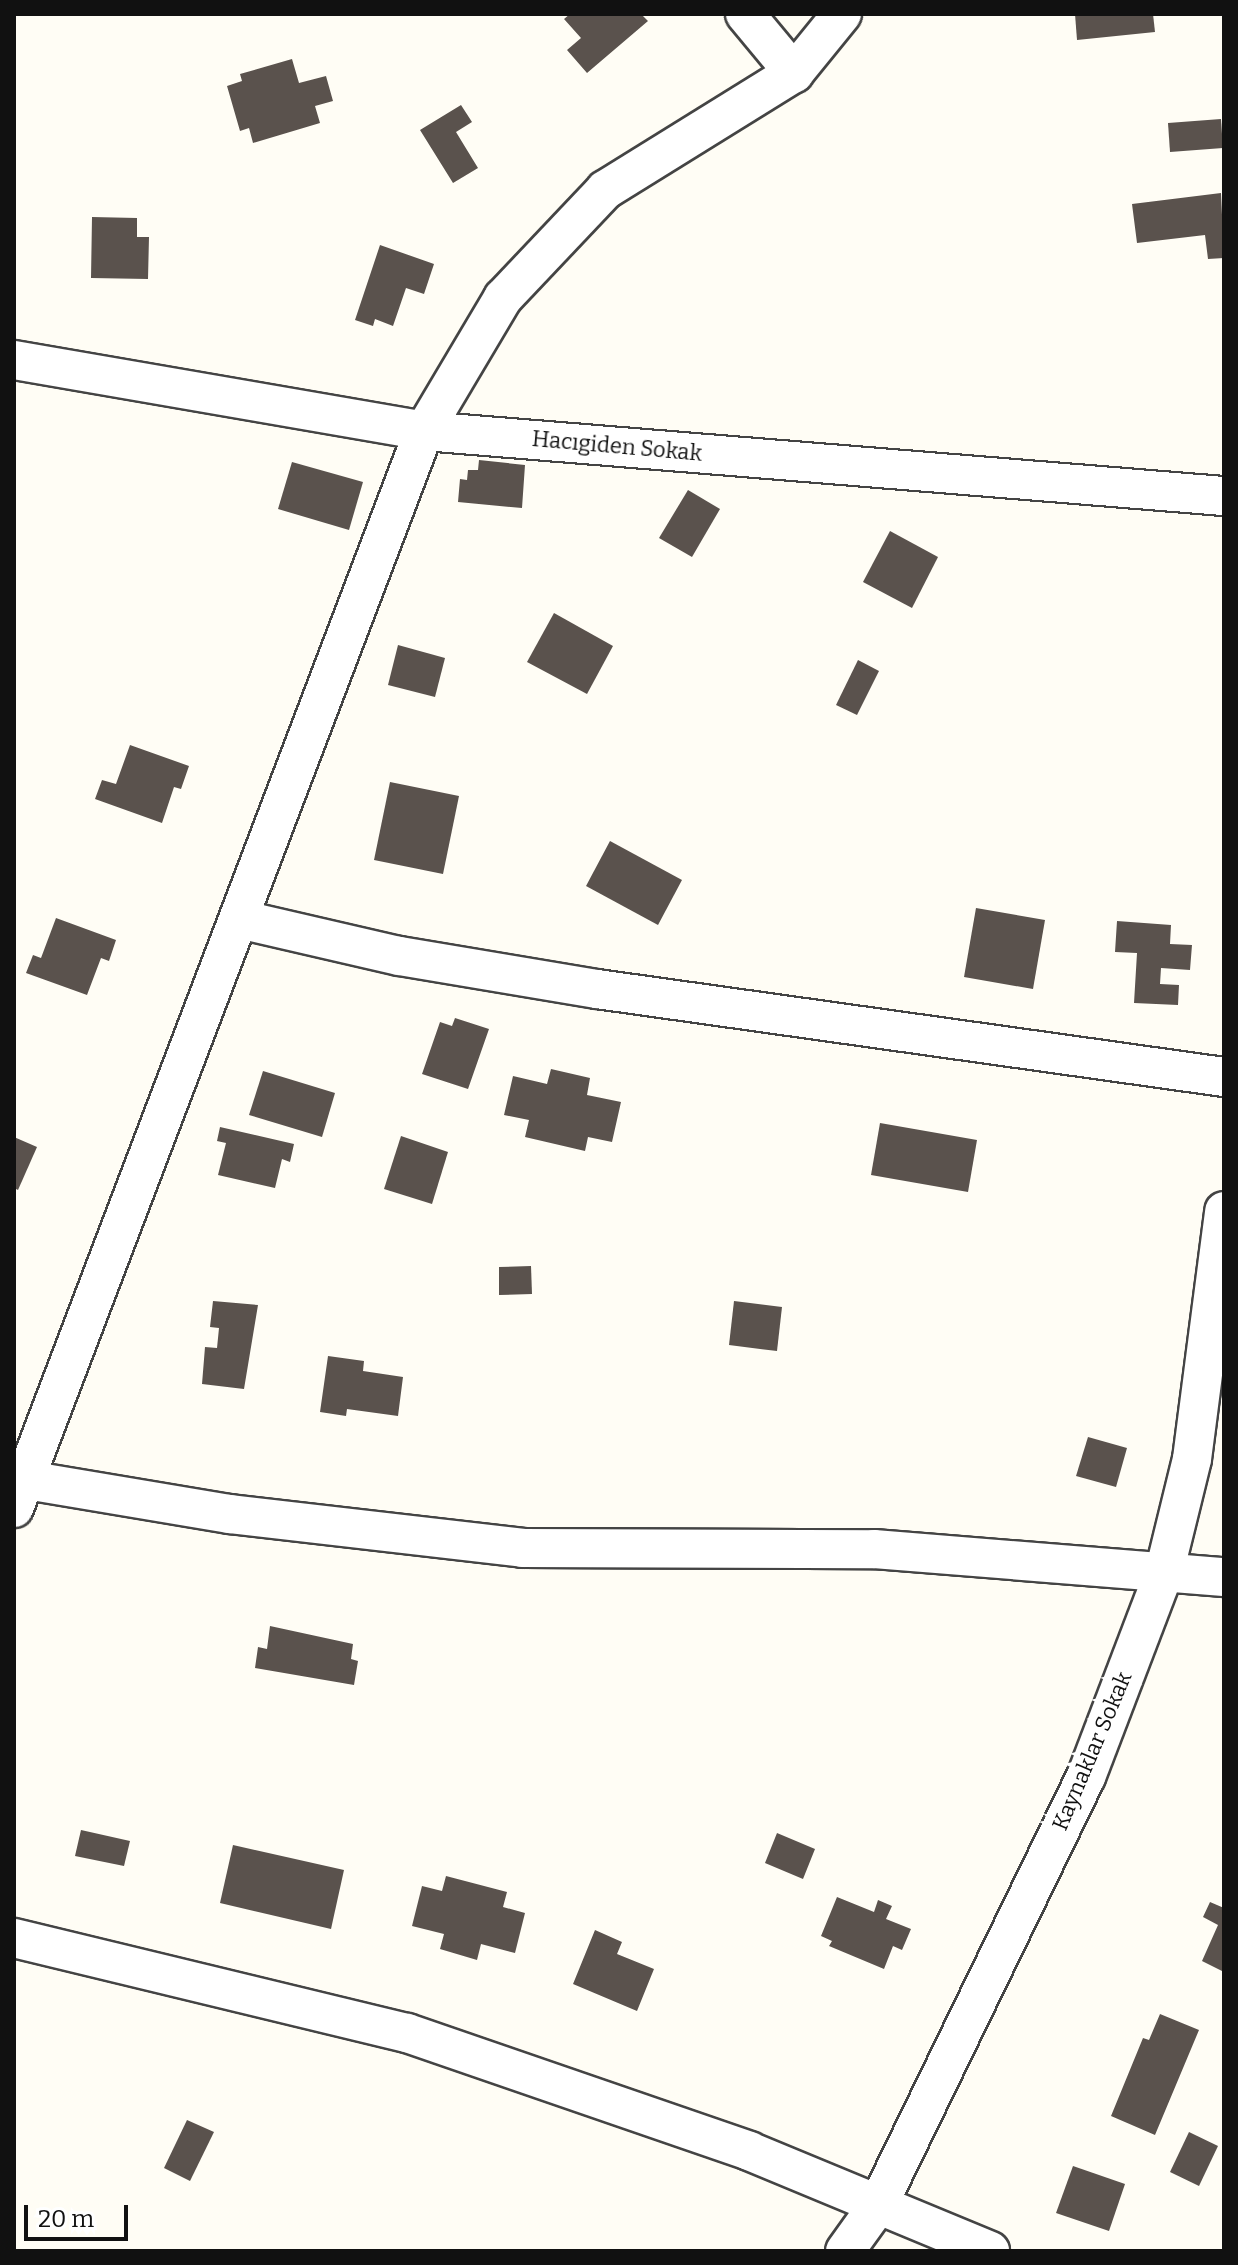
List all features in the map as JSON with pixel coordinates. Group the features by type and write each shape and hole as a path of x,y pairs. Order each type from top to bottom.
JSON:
{"street":[{"path":"745,14 794,73"},
{"path":"842,14 794,73 605,190 503,298 424,431 18,1489 522,1548 874,1549 1224,1577"},
{"name":"Hacıgiden Sokak","path":"14,360 424,431 1224,496"},
{"path":"239,919 399,956 597,989 1224,1077"},
{"name":"Kaynaklar Sokak","path":"845,2251 878,2205 1086,1777 1164,1573 1192,1459 1224,1211"},
{"path":"14,1938 407,2033 749,2151 990,2251"}],"building":[{"path":"570,14 641,14 648,21 587,73 567,50 581,38 564,19"},
{"path":"1075,14 1153,14 1155,32 1077,40"},
{"path":"292,59 299,83 326,76 333,101 315,106 320,123 253,143 249,128 240,131 227,86 242,81 240,74"},
{"path":"461,105 472,122 456,132 478,168 453,183 420,130"},
{"path":"1221,119 1223,148 1170,152 1168,123"},
{"path":"1221,193 1224,258 1208,259 1205,235 1137,243 1132,204"},
{"path":"92,217 137,218 137,237 149,237 148,279 91,278"},
{"path":"380,245 434,264 424,294 406,288 393,326 375,319 373,326 355,320"},
{"path":"479,460 525,465 522,508 458,502 460,479 467,480 468,470 478,470"},
{"path":"292,462 363,482 349,530 278,509"},
{"path":"688,490 720,509 692,557 659,538"},
{"path":"890,531 938,557 912,608 863,582"},
{"path":"554,613 613,646 587,694 527,662"},
{"path":"398,645 445,658 435,697 388,685"},
{"path":"858,660 879,671 857,715 836,705"},
{"path":"130,745 189,766 181,789 174,787 162,823 95,799 102,780 116,784"},
{"path":"390,782 459,796 443,874 374,860"},
{"path":"610,841 682,880 658,925 586,886"},
{"path":"976,908 1045,920 1033,989 964,977"},
{"path":"56,918 116,940 109,961 101,958 87,995 26,973 33,955 41,958"},
{"path":"1117,921 1171,925 1170,944 1192,945 1190,970 1161,968 1160,984 1179,985 1178,1005 1134,1003 1137,953 1115,952"},
{"path":"455,1018 489,1029 468,1089 422,1074 440,1022 452,1026"},
{"path":"551,1069 590,1078 587,1095 621,1102 612,1142 588,1137 585,1151 525,1137 529,1120 504,1115 513,1076 547,1084"},
{"path":"263,1071 335,1093 322,1137 249,1115"},
{"path":"880,1123 977,1140 968,1192 871,1175"},
{"path":"220,1127 294,1144 290,1162 282,1159 275,1188 218,1175 226,1143 217,1141"},
{"path":"401,1136 448,1152 432,1204 384,1189"},
{"path":"14,1137 37,1147 18,1190 14,1188"},
{"path":"531,1266 532,1294 499,1295 499,1267"},
{"path":"213,1301 258,1305 244,1389 202,1384 205,1347 217,1348 219,1328 210,1327"},
{"path":"734,1301 782,1307 777,1351 729,1345"},
{"path":"328,1356 364,1361 363,1371 403,1377 398,1416 347,1409 346,1416 320,1412"},
{"path":"1088,1437 1127,1448 1116,1487 1076,1476"},
{"path":"270,1626 353,1644 351,1659 358,1661 354,1685 255,1668 258,1647 267,1649"},
{"path":"81,1830 130,1841 124,1866 75,1856"},
{"path":"777,1833 815,1849 803,1879 765,1863"},
{"path":"233,1845 344,1870 331,1929 220,1903"},
{"path":"446,1876 507,1892 503,1907 525,1913 515,1953 481,1944 477,1960 440,1949 444,1934 412,1926 422,1886 442,1891"},
{"path":"837,1897 874,1912 878,1900 892,1906 886,1919 911,1929 902,1950 893,1946 884,1969 829,1946 832,1941 821,1936"},
{"path":"1210,1902 1224,1908 1224,1972 1202,1961 1218,1925 1203,1917"},
{"path":"595,1930 622,1942 617,1954 654,1969 637,2011 573,1984"},
{"path":"1160,2014 1199,2030 1155,2135 1111,2116 1143,2038 1149,2040"},
{"path":"187,2120 214,2132 190,2181 164,2168"},
{"path":"1189,2132 1218,2146 1199,2186 1170,2172"},
{"path":"1073,2166 1125,2184 1109,2231 1056,2213"}]}
